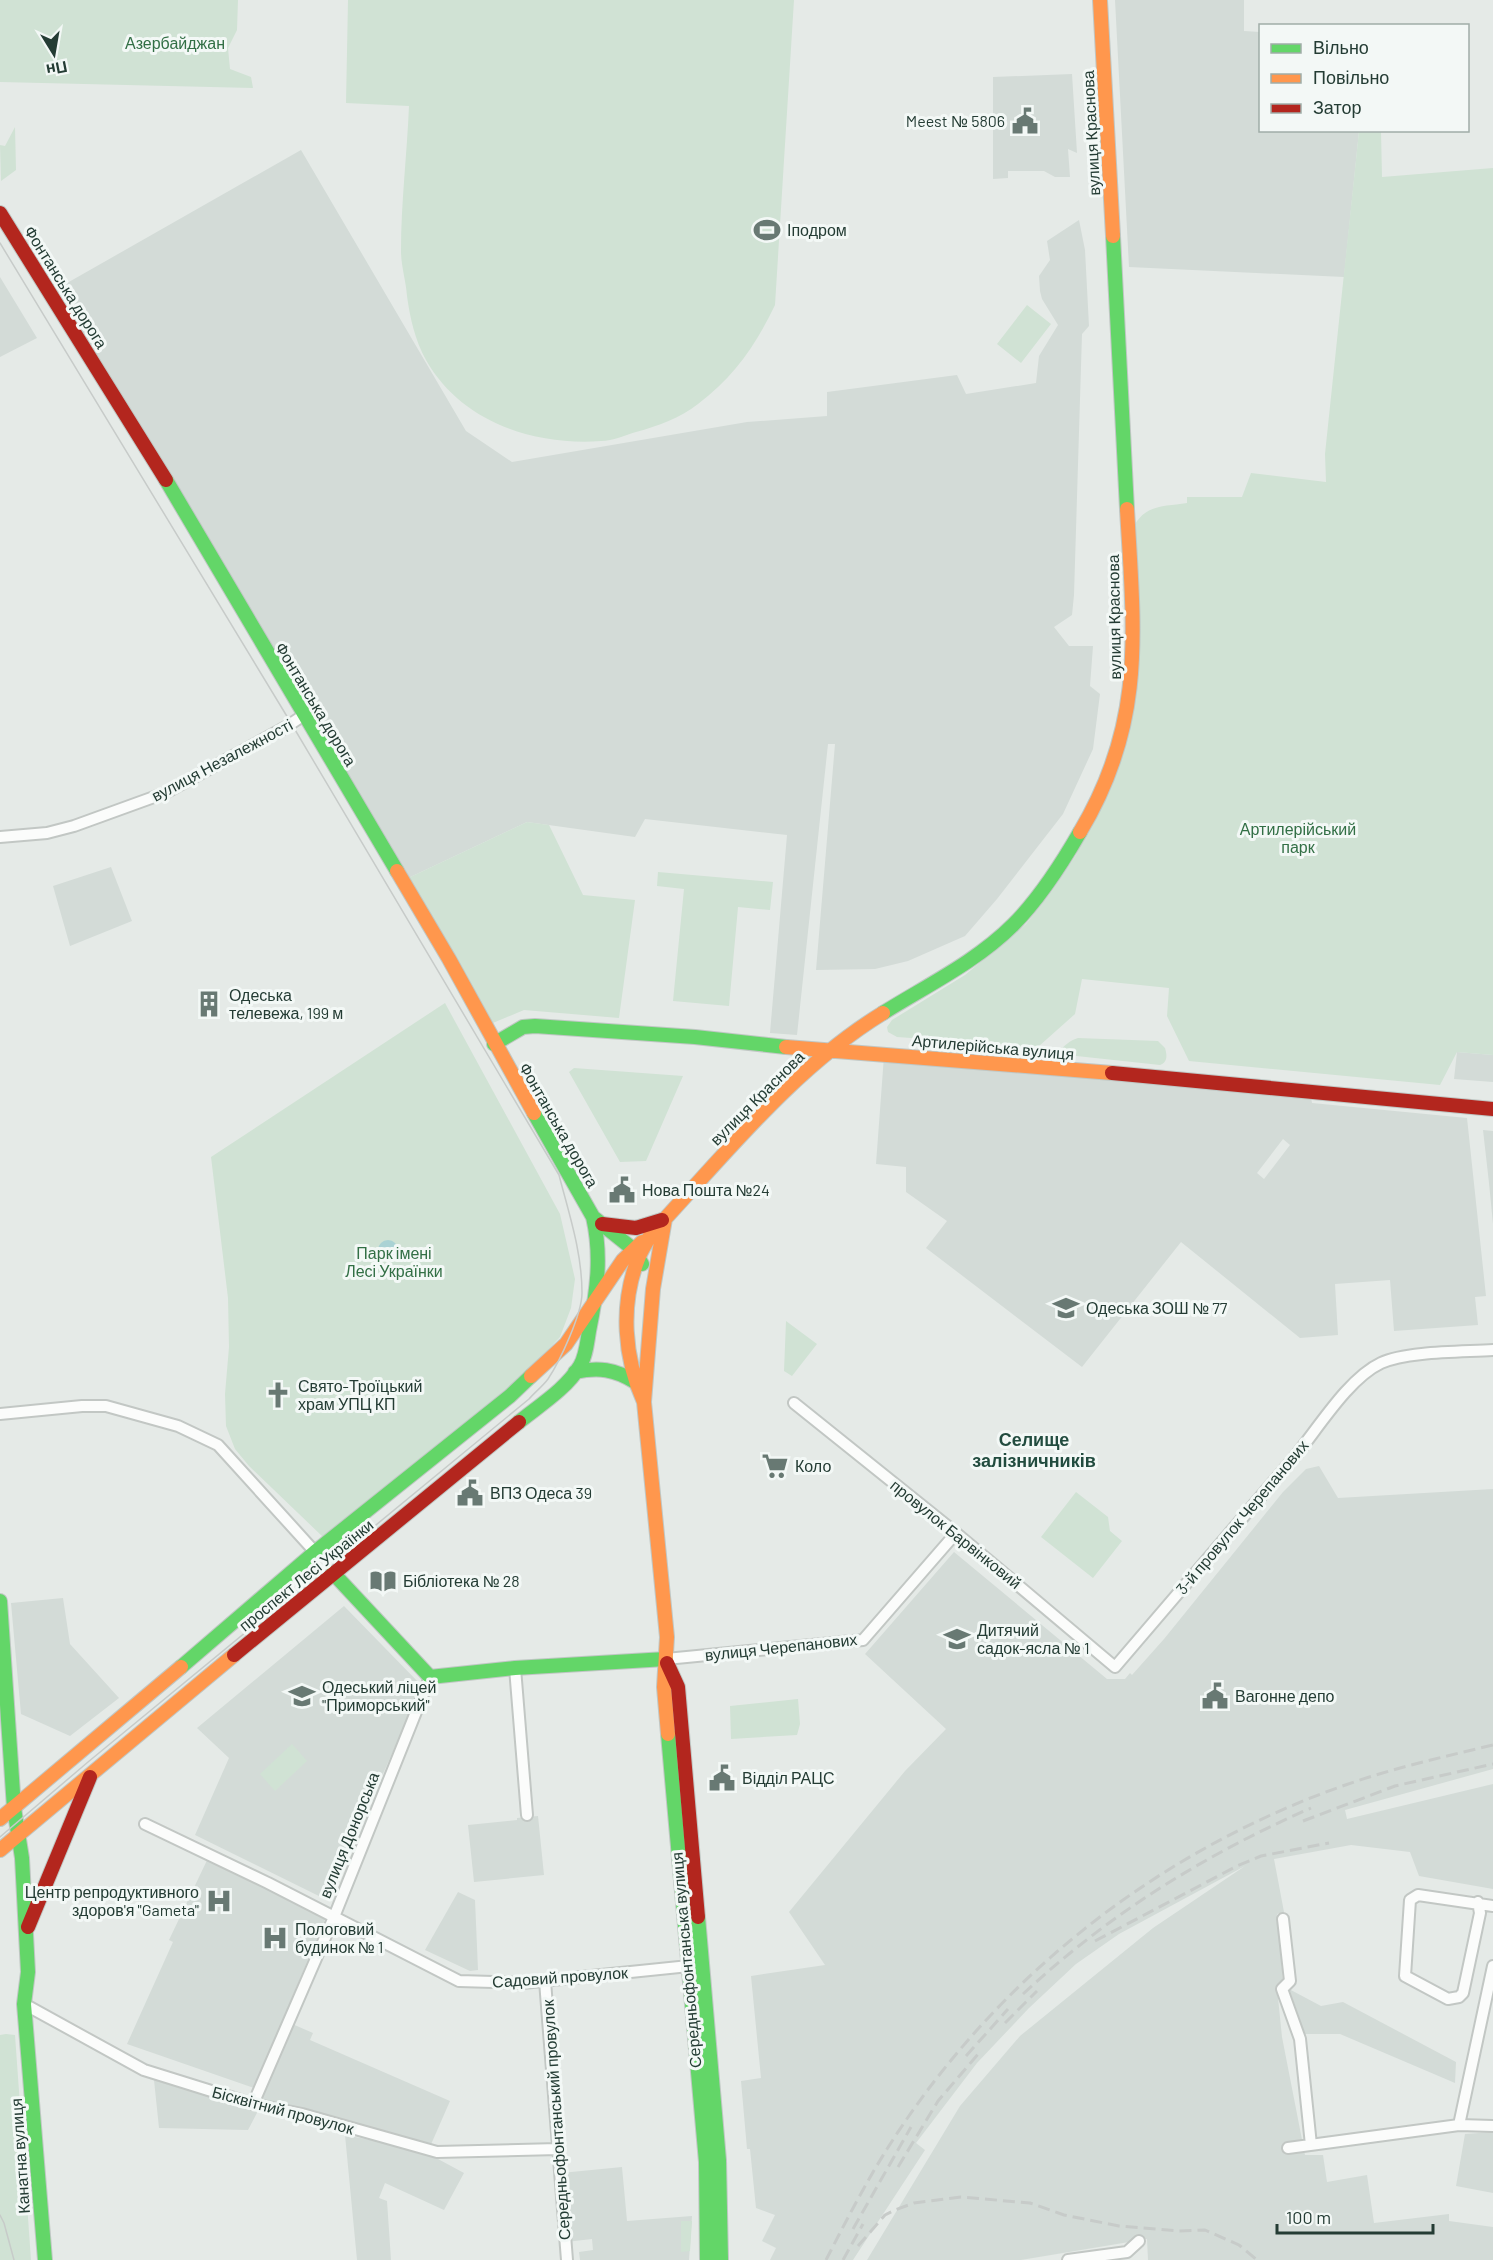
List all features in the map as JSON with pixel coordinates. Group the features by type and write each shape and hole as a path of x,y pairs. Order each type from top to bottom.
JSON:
{"main road":[{"name":"вулиця Краснова","path":"665,1218 798,1076 851,1032 980,953 1013,926 1057,871 1096,806 1113,764 1126,720 1132,680 1132,603 1100,0"},
{"name":"Фонтанська дорога","path":"0,213 154,459 449,959 494,1044 597,1220"},
{"name":"Артилерійська вулиця","path":"494,1044 523,1027 535,1026 695,1037 1184,1079 1493,1109"},
{"path":"597,1220 621,1228 636,1228 665,1218"},
{"name":"Середньофонтанська вулиця","path":"644,1402 635,1382 629,1342 628,1300 636,1253 665,1218"},
{"name":"Середньофонтанська вулиця","path":"665,1218 653,1289 644,1402 667,1637 664,1687 706,2162 707,2260"},
{"path":"597,1220 636,1253 653,1289"},
{"name":"проспект Лесі Українки","path":"0,1850 333,1573 549,1400 575,1372 585,1354 594,1302 599,1252 597,1220"},
{"name":"проспект Лесі Українки","path":"0,1819 315,1552 510,1396 566,1344 594,1302 636,1253"},
{"path":"551,1359 570,1361 575,1372 595,1367 611,1370 635,1382"},
{"path":"333,1573 430,1677 515,1668 666,1659"},
{"name":"Канатна вулиця","path":"0,1601 14,1808 22,1858 28,1972 24,2004 45,2260"},
{"name":"Середньофонтанська вулиця","path":"666,1659 678,1687 684,1748 719,2160 721,2260"},
{"path":"26,1932 90,1776"}],"street":[{"name":"вулиця Незалежності","path":"0,837 56,831 165,793 304,715"},
{"name":"3-й провулок Черепанових","path":"1115,1667 1293,1459 1347,1391 1371,1370 1391,1360 1413,1356 1493,1350"},
{"name":"провулок Барвінковий","path":"794,1404 956,1533 1115,1667"},
{"path":"0,1413 106,1406 178,1426 218,1445 315,1552"},
{"name":"вулиця Черепанових","path":"666,1659 863,1640 956,1533"},
{"path":"515,1668 527,1815"},
{"name":"вулиця Донорська","path":"253,2104 334,1917 430,1677"},
{"name":"Садовий провулок","path":"145,1824 459,1981 523,1983 688,1965"},
{"path":"1478,1902 1480,1913 1463,1993 1459,1997 1448,1999 1405,1976 1410,1900 1413,1897 1418,1895 1478,1902 1493,1906"},
{"path":"1283,1918 1290,1981 1282,1989 1300,2039 1311,2145"},
{"path":"1459,2125 1493,1966"},
{"name":"Середньофонтанський провулок","path":"545,1981 567,2260"},
{"name":"Бісквітний провулок","path":"24,2004 144,2070 253,2104 302,2114 437,2152 558,2150"},
{"path":"1288,2148 1459,2125 1493,2126"},
{"path":"1068,2260 1127,2252 1138,2241"}],"shaded area":[{"path":"1115,0 1244,0 1244,31 1259,32 1259,132 1359,132 1344,277 1129,267"},
{"path":"1072,74 1077,153 1068,149 1070,177 1055,177 1044,171 1008,171 1008,178 993,179 993,77"},
{"path":"301,150 466,431 512,462 747,422 827,416 827,392 957,375 966,394 1036,383 1039,356 1058,325 1042,299 1040,291 1039,276 1050,260 1047,241 1079,220 1085,250 1089,326 1082,334 1074,595 1072,615 1054,627 1069,646 1093,646 1090,686 1100,694 1093,749 1063,814 965,936 908,961 875,969 816,970 835,744 828,744 797,1035 770,1033 787,835 645,819 635,837 527,822 404,880 53,291"},
{"path":"0,277 37,338 0,357"},
{"path":"111,867 132,921 70,946 53,886"},
{"path":"1457,1052 1493,1055 1493,1082 1454,1079"},
{"path":"884,1056 1310,1092 1312,1103 1467,1118 1486,1296 1475,1297 1478,1325 1394,1331 1390,1280 1335,1284 1338,1335 1300,1338 1181,1242 1082,1367 926,1248 947,1221 906,1192 906,1167 876,1164","holes":["1283,1139 1290,1145 1264,1179 1257,1173"]},
{"path":"1483,1130 1493,1131 1493,1224 1489,1183"},
{"name":"Вагонне депо","path":"1319,1466 1338,1498 1493,1489 1493,1769 1345,1810 1347,1819 1493,1784 1493,1889 1419,1876 1410,1852 1351,1845 1274,1859 1284,1912 1277,1914 1283,1981 1277,1988 1282,2037 1305,2155 1323,2155 1327,2182 1367,2175 1374,2223 1449,2214 1449,2221 1493,2227 1493,2260 1148,2260 1147,2239 1021,2260 867,2260 960,2106 1020,2036 1153,1928 1245,1866 1119,1934 1076,1964 1029,2008 977,2063 916,2143 925,2150 853,2260 770,2260 776,2248 762,2241 775,2215 756,2208 750,2149 747,2149 741,2081 761,2078 751,1976 825,1965 789,1912 905,1771 946,1729 865,1654 954,1552 1107,1679 1125,1679 1130,1673 1132,1675 1164,1639 1283,1492 1306,1469"},
{"path":"63,1598 70,1644 119,1698 70,1736 21,1714 11,1603"},
{"path":"344,1606 422,1686 327,1900 195,1835 229,1758 197,1728"},
{"path":"538,1816 544,1875 474,1882 468,1825"},
{"path":"210,1854 328,1912 254,2088 127,2044 173,1942 169,1940"},
{"path":"458,1892 475,1900 478,1970 470,1971 425,1950"},
{"path":"1289,1989 1321,2006 1343,2002 1456,2062 1455,2083 1340,2034 1305,2034"},
{"path":"290,2023 313,2033 310,2040 450,2101 429,2149 254,2103"},
{"path":"154,2080 259,2109 248,2130 159,2128"},
{"path":"1493,2132 1493,2193 1456,2186 1465,2134"},
{"path":"345,2135 391,2144 438,2159 464,2173 444,2210 385,2183 379,2198 387,2201 391,2260 357,2260"},
{"path":"622,2167 627,2221 692,2216 689,2260 580,2260 579,2252 593,2250 592,2239 566,2242 561,2173"}],"green space":[{"name":"Азербайджан","path":"0,0 238,0 237,30 228,48 230,69 251,77 253,88 0,82"},
{"path":"348,0 794,0 775,305 752,347 723,383 691,409 676,417 661,424 601,441 550,439 525,434 502,426 459,400 426,360 416,337 410,312 401,251 409,106 346,103"},
{"path":"15,127 16,170 1,181 0,145 5,146"},
{"name":"Артилерійський парк","path":"1359,132 1381,132 1382,177 1493,168 1493,1055 1457,1052 1440,1085 1189,1061 1167,1016 1169,988 1082,979 1075,1014 1038,1047 897,1037 888,1032 887,1027 892,1020 965,975 1026,924 1076,855 1122,755 1132,530 1142,515 1162,506 1187,503 1187,497 1242,497 1251,473 1326,482 1325,454"},
{"path":"1027,305 1051,324 1021,363 997,344"},
{"path":"527,822 549,825 583,895 635,900 619,1018 524,1010 488,1025 404,880"},
{"path":"658,872 773,882 770,910 738,907 729,1006 673,1001 684,889 657,886"},
{"name":"Парк імені Лесі Українки","path":"445,1003 560,1214 575,1279 571,1308 560,1337 528,1371 340,1527 323,1537 249,1466 235,1449 226,1426 228,1298 211,1157"},
{"path":"1078,1038 1158,1041 1165,1048 1166,1058 1160,1065 1058,1054 1072,1040"},
{"path":"574,1068 683,1076 646,1161 620,1162 569,1072"},
{"path":"786,1321 817,1344 792,1376 784,1371"},
{"path":"1076,1492 1108,1517 1110,1531 1122,1541 1093,1578 1041,1537"},
{"path":"798,1699 800,1724 797,1735 731,1739 730,1706"},
{"path":"292,1744 307,1761 275,1791 260,1774"},
{"path":"0,2035 15,2035 31,2260 0,2260"},
{"path":"681,2221 692,2221 690,2251 681,2252"}],"water":[{"path":"388,1240 395,1243 398,1250 395,1257 388,1260 381,1257 378,1250 381,1243"}],"tram line":[{"path":"0,243 291,723 559,1175 577,1248 582,1293 570,1337 548,1379 529,1399 0,1837"},
{"path":"0,2215 14,2260"}],"railway":[{"path":"826,2260 879,2162 931,2086 979,2028 1032,1974 1090,1925 1152,1880 1217,1842 1286,1808 1357,1781 1493,1745"},
{"path":"1303,1821 1395,1786 1493,1764"},
{"path":"1023,1994 1089,1938 1159,1889 1233,1846 1311,1808"},
{"path":"1095,1941 1237,1866 1261,1856 1329,1843"},
{"path":"1005,2023 1037,1991"},
{"path":"966,2056 1008,2009"},
{"path":"898,2167 938,2101 979,2053"},
{"path":"853,2229 911,2127"},
{"path":"858,2246 885,2215 895,2210 914,2203 961,2197 1030,2203 1064,2215 1119,2226 1179,2231 1205,2230 1239,2245 1257,2260"},
{"path":"843,2260 863,2224"}],"traffic: fast":[{"path":"1113,236 1127,509"},
{"path":"166,480 397,871"},
{"path":"883,1013 950,973 999,938 1023,915 1041,892 1080,832"},
{"path":"494,1044 523,1027 535,1026 695,1037 786,1047"},
{"path":"519,1422 560,1389 574,1374 584,1358 594,1302 598,1260 593,1217 534,1113"},
{"path":"593,1217 633,1249 642,1264"},
{"path":"575,1372 606,1370 635,1382"},
{"path":"181,1667 315,1552 510,1396 531,1376"},
{"path":"333,1573 430,1677 515,1668 666,1659"},
{"path":"0,1601 14,1808 22,1858 28,1972 24,2004 45,2260"},
{"path":"668,1734 706,2162 707,2260"},
{"path":"698,1917 719,2160 721,2260"}],"traffic: slow":[{"path":"1100,0 1113,236"},
{"path":"1080,832 1101,792 1116,752 1126,714 1133,636 1127,509"},
{"path":"397,871 449,959 534,1113"},
{"path":"644,1402 632,1368 627,1313 632,1277 639,1256 651,1234 760,1115 789,1087 850,1035 883,1013"},
{"path":"786,1047 1112,1073"},
{"path":"665,1219 653,1289 644,1402 667,1637 664,1687 668,1734"},
{"path":"531,1376 566,1344 623,1260 642,1242"},
{"path":"0,1850 234,1655"},
{"path":"0,1819 181,1667"}],"traffic: jam":[{"path":"0,213 166,480"},
{"path":"1112,1073 1493,1109"},
{"path":"602,1224 636,1228 662,1220"},
{"path":"234,1655 519,1422"},
{"path":"667,1663 678,1687 698,1917"},
{"path":"28,1927 90,1777"}],"place":[{"name":"Meest № 5806","path":"1025,121"},
{"name":"Іподром","path":"767,230"},
{"name":"Одеська телевежа, 199 м","path":"209,1004"},
{"name":"Нова Пошта №24","path":"622,1190"},
{"name":"Одеська ЗОШ № 77","path":"1066,1308"},
{"name":"Свято-Троїцький храм УПЦ КП","path":"278,1395"},
{"name":"Коло","path":"775,1466"},
{"name":"ВПЗ Одеса 39","path":"470,1493"},
{"name":"Бібліотека № 28","path":"383,1581"},
{"name":"Дитячий садок-ясла № 1","path":"957,1639"},
{"name":"Одеський ліцей \"Приморський\"","path":"302,1696"},
{"name":"Вагонне депо","path":"1215,1696"},
{"name":"Відділ РАЦС","path":"722,1778"},
{"name":"Центр репродуктивного здоров'я \"Gameta\"","path":"219,1901"},
{"name":"Пологовий будинок № 1","path":"275,1938"}],"district":[{"name":"Селище залізничників","path":"1034,1450"}]}
